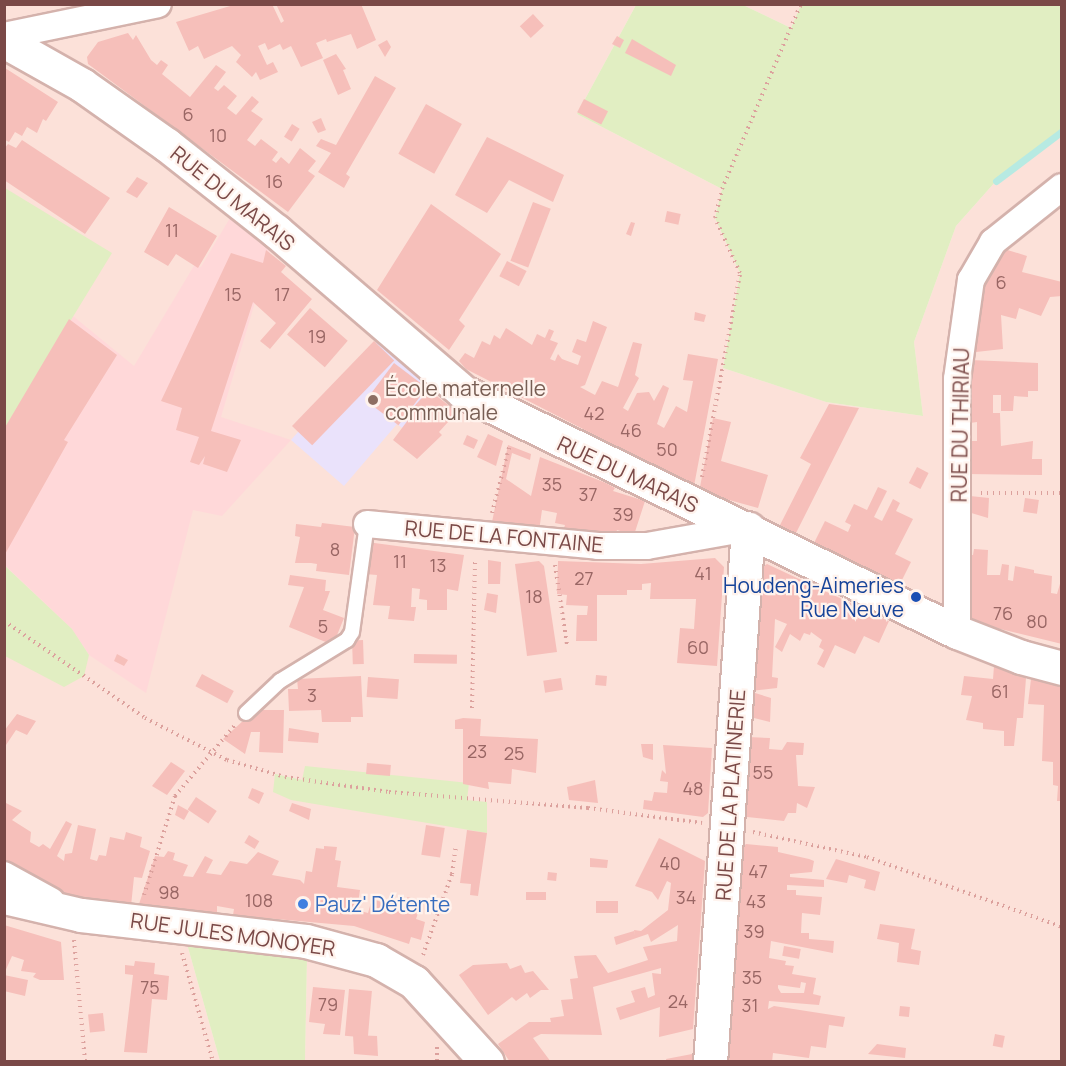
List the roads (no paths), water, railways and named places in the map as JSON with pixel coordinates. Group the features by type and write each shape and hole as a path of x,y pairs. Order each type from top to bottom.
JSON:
{"street":[{"path":"4,38 158,4"},
{"name":"RUE DU MARAIS","path":"4,38 82,85 167,145 276,231 442,376 516,420 696,507 748,528 957,632 1022,657 1062,668"},
{"name":"RUE DU THIRIAU","path":"957,632 957,379 971,280 993,242 1062,187"},
{"name":"RUE DE LA FONTAINE","path":"367,524 484,528 552,544 647,546 748,528"},
{"name":"RUE DE LA PLATINERIE","path":"710,1062 729,827 748,528"},
{"name":"RUE JULES MONOYER","path":"4,875 76,914"},
{"name":"RUE JULES MONOYER","path":"4,897 76,914 342,948 376,960 406,978 448,1015 487,1062"}],"lane":[{"path":"246,713 280,681 347,640 352,632 367,524"}],"waterway":[{"path":"996,181 1062,131"}],"place":[{"name":"École maternelle communale","path":"373,400"},
{"name":"Houdeng-Aimeries Rue Neuve","path":"916,597"},
{"name":"Pauz' Détente","path":"303,904"}]}
